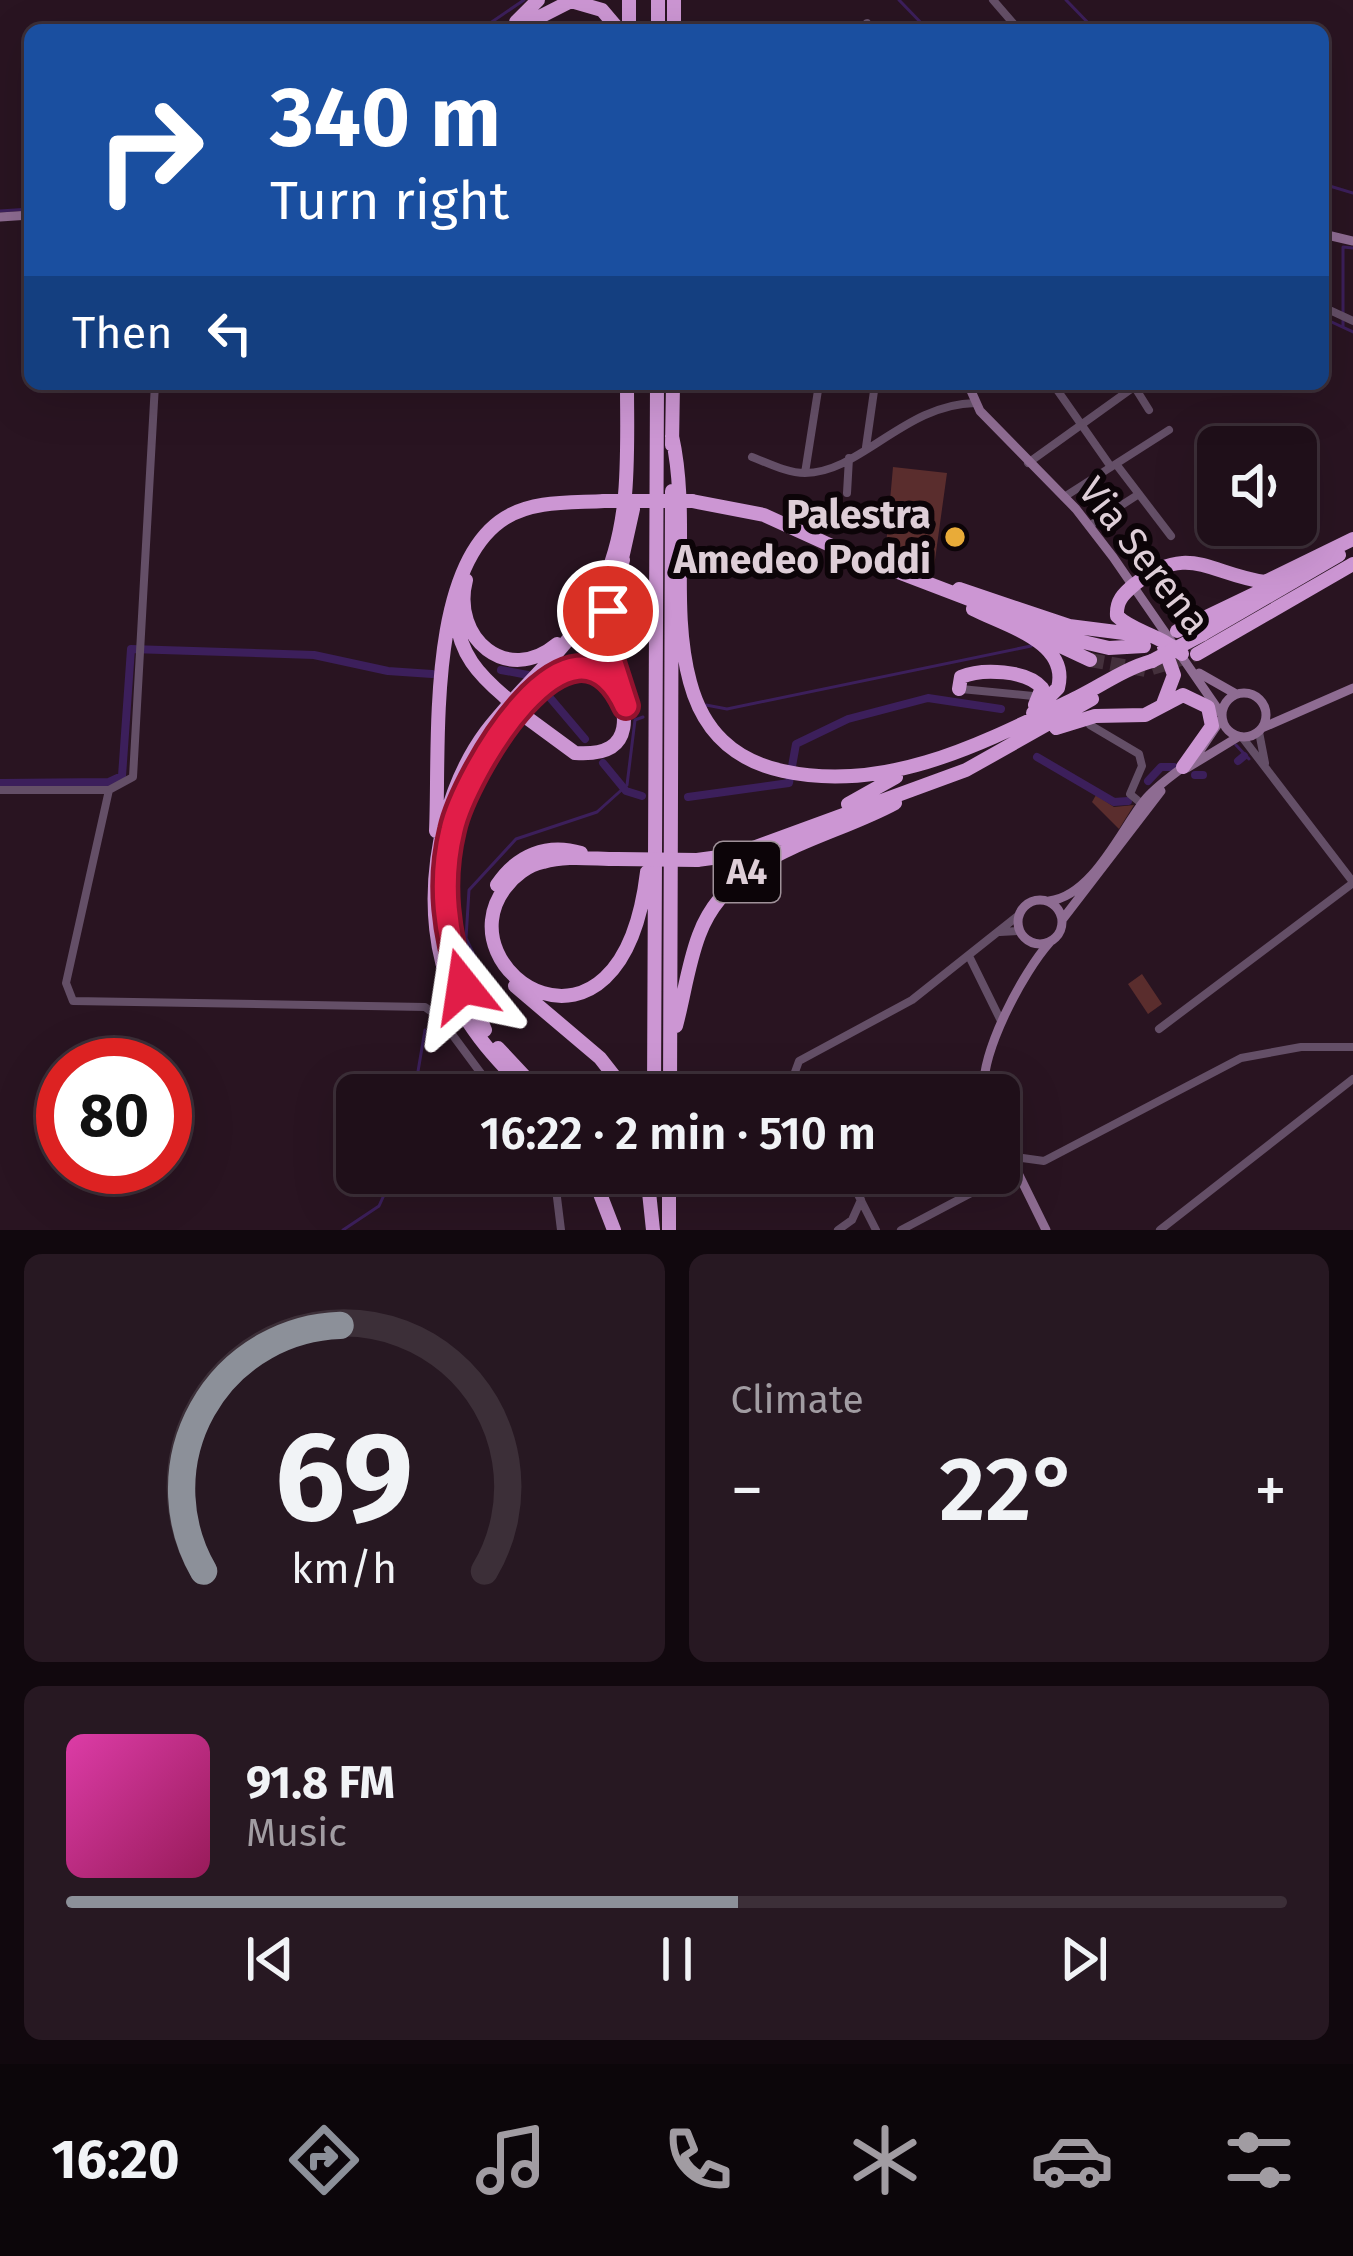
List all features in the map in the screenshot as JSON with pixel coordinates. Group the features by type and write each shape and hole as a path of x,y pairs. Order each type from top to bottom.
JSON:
{"highway":[{"path":"517,24 538,0"},
{"path":"524,24 571,1 602,10 614,24"},
{"path":"463,569 455,605 458,637 477,672 562,748 589,753 616,736 626,706 605,636 633,511 631,390"},
{"path":"436,898 445,820 460,777 483,736 571,638 600,590 624,512 631,390"},
{"name":"A4","path":"654,1074 657,390"},
{"name":"A4","path":"670,1074 673,390"},
{"name":"A4","path":"673,436 683,520 684,646 696,704 731,750 792,773 839,779 913,768"},
{"path":"509,1074 453,994 440,950 436,898 451,600 478,544 508,516 531,506 604,501 692,501 742,507 1096,646 1144,646"},
{"path":"508,516 476,558 463,594 468,631 478,645 508,659 537,657 563,638 600,590"},
{"path":"1353,546 1264,581 1193,561 1163,566 1133,586 1116,605 1117,616 1161,635 1191,659 1353,564"},
{"path":"1177,631 1353,546"},
{"name":"A4","path":"790,834 913,768 1010,729 1152,661 1353,546"},
{"path":"524,1074 477,1019 454,957 445,887 452,829 470,776 491,742 594,621 622,560"},
{"path":"936,587 1090,660"},
{"path":"936,587 969,590 1069,626 1157,640 1174,664 1172,687 1163,704"},
{"path":"936,587 1047,647 1058,659 1058,688 1010,729"},
{"name":"A4","path":"670,1048 699,932 731,886 756,865 862,821 1028,737 1152,661"},
{"path":"541,686 570,669 591,670 615,686 626,706"},
{"path":"959,688 961,677 970,673 1022,675 1039,682 1038,702 1010,729"},
{"name":"A4","path":"1028,737 1096,716 1145,715 1173,697 1194,697 1213,716 1209,736 1183,767"},
{"name":"A4","path":"656,801 641,913 627,956 585,992 556,995 527,986 507,969 496,949 491,924 498,898 509,882 542,862 597,859 617,859 697,860 734,855 925,786"},
{"name":"A4","path":"597,859 552,849 522,859 494,891 486,931 490,954 503,975 612,1074"},
{"path":"600,1194 614,1230"},
{"path":"610,1194 624,1230"},
{"path":"651,1194 653,1230"},
{"path":"669,1194 669,1230"}],"street":[{"path":"993,0 1014,24"},
{"path":"0,790 109,790 133,778 155,390"},
{"path":"805,473 818,390"},
{"path":"866,447 874,390"},
{"name":"Via Serena","path":"970,390 975,403 1089,526 1191,659 1222,717"},
{"path":"1057,390 1171,536"},
{"path":"1028,463 1127,390"},
{"path":"1137,390 1149,410"},
{"path":"752,457 805,473 849,457 928,411 975,403"},
{"path":"1063,497 1169,430"},
{"path":"847,493 849,457"},
{"path":"1089,526 1139,494"},
{"path":"1191,659 1237,694 1251,694 1283,714 1296,713"},
{"path":"959,688 1034,696"},
{"path":"985,1074 1001,1021 1062,920 1160,791 1196,761 1240,737 1353,688"},
{"path":"923,991 1028,903 1067,896 1088,876 1150,794 1213,739 1237,694"},
{"path":"1262,702 1265,764"},
{"path":"1159,1029 1353,883 1265,764 1222,717"},
{"path":"1090,725 1139,754 1138,776 1130,794 1142,804"},
{"path":"1138,776 1150,794"},
{"path":"109,790 66,983 73,1001 425,1007 440,1018 481,1074"},
{"path":"1049,901 1062,920"},
{"path":"1019,915 1034,968"},
{"path":"796,1074 799,1061 923,991 1001,931 1050,942"},
{"path":"969,956 1001,1021"},
{"path":"1020,1162 1044,1161 1241,1058 1300,1047 1353,1047"},
{"path":"1160,1230 1353,1079"},
{"path":"1020,1174 1046,1230"},
{"path":"1020,1192 1029,1196"},
{"path":"557,1194 561,1230"},
{"path":"859,1194 875,1230"},
{"path":"901,1230 974,1194"},
{"path":"838,1230 853,1220 861,1198"}],"shaded area":[{"path":"893,467 947,473 933,574 885,557"},
{"path":"1096,795 1114,807 1134,805 1119,829 1092,802"},
{"path":"1142,974 1162,1004 1148,1014 1128,984"}],"waterway":[{"path":"489,24 524,0"},
{"path":"899,0 922,24"},
{"path":"1066,0 1089,24"},
{"path":"1329,186 1353,193"},
{"path":"0,211 24,209"},
{"path":"1343,327 1343,247 1353,248"},
{"path":"1329,321 1353,332"},
{"path":"706,705 727,709 1031,646"},
{"path":"0,783 109,782 122,776 131,649 314,655 388,671 432,674"},
{"path":"501,670 528,675"},
{"path":"546,693 585,739"},
{"path":"688,797 789,783 796,744 848,719 928,698 1001,709"},
{"path":"479,995 490,989 466,938 469,890 516,839 597,812 627,785 635,720 643,717"},
{"path":"1236,745 1249,759"},
{"path":"1238,761 1244,756"},
{"path":"1037,757 1114,802 1128,801"},
{"path":"603,763 626,791 642,796"},
{"path":"1148,781 1161,767 1174,767"},
{"path":"1195,775 1203,775"},
{"path":"418,1074 425,1030"},
{"path":"343,1230 379,1206 384,1194"}],"tunnel":[{"path":"1090,660 1146,670 1197,654"}],"place":[{"name":"Palestra Amedeo Poddi","path":"955,537"}],"route":[{"path":"463,986 446,923 445,887 452,829 470,776 491,742 541,686 562,672 585,668 603,675 626,706 607,647 608,611"}]}
